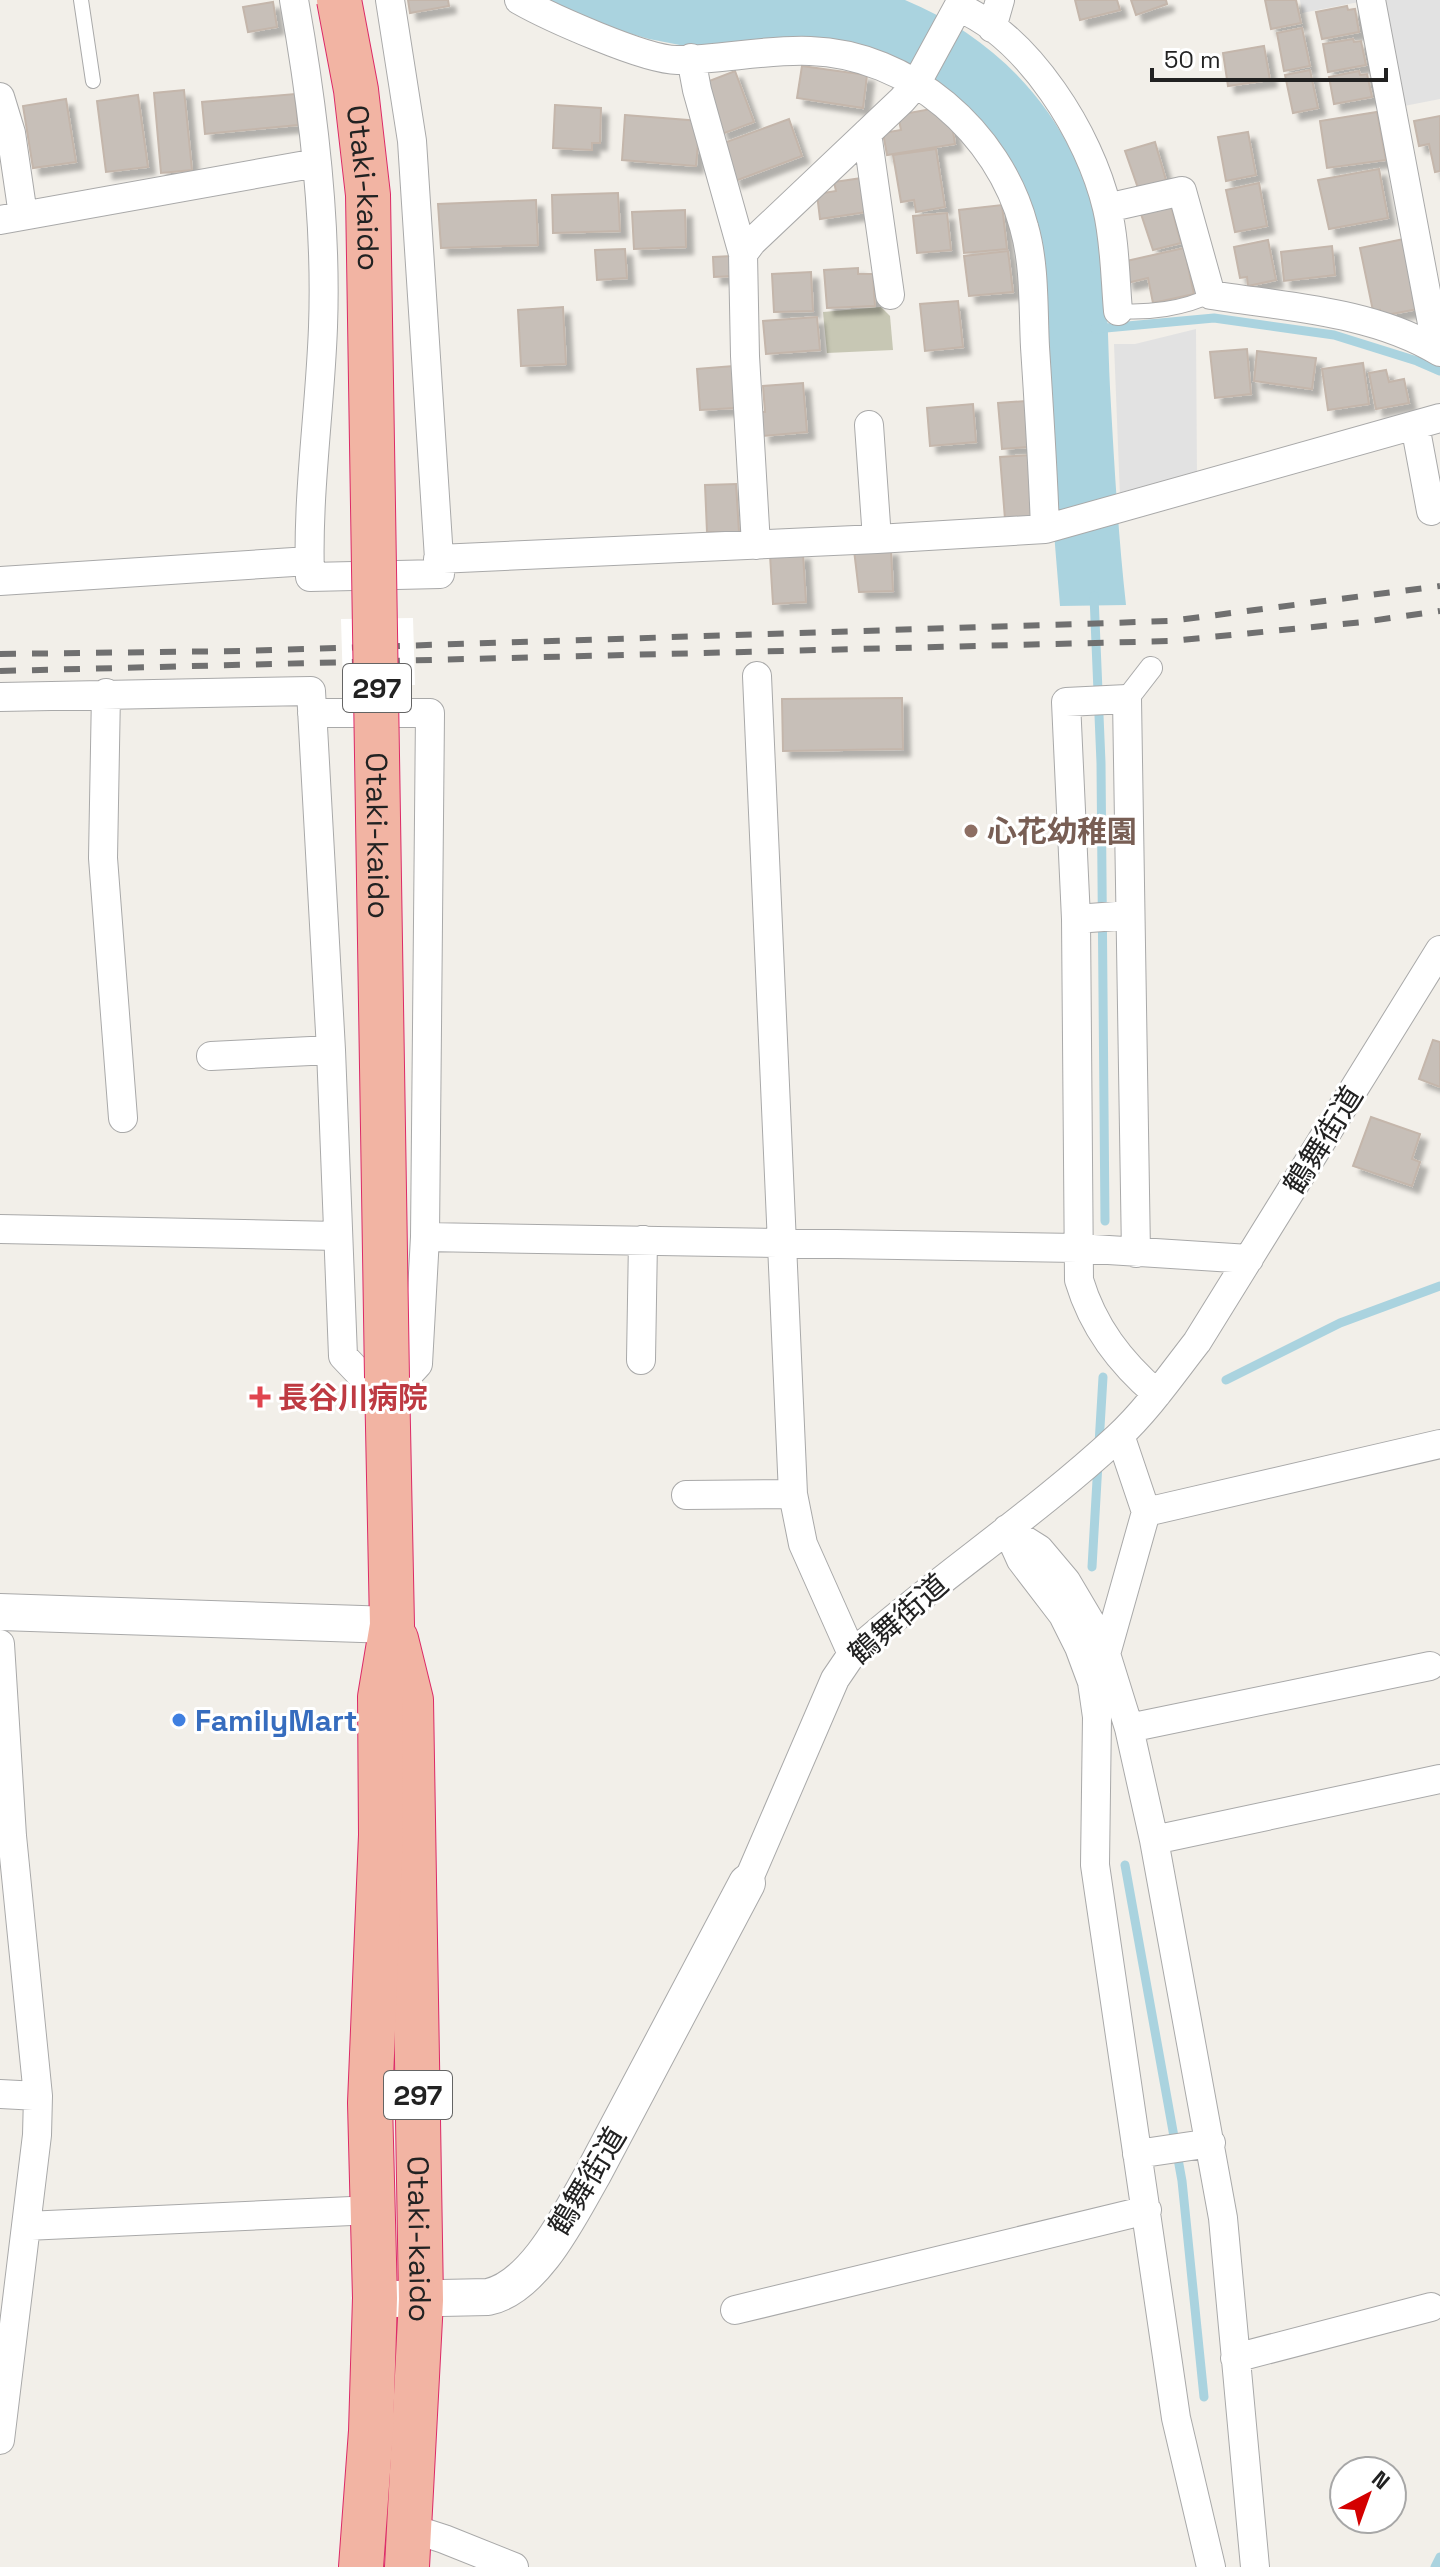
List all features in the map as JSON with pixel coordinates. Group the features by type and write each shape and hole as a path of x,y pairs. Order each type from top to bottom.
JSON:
{"highway":[{"name":"Otaki-kaido","path":"339,0 356,90 368,209 392,1625 380,1697 381,1835 370,2103 375,2298 371,2431 361,2567"},
{"name":"Otaki-kaido","path":"392,1625 411,1700 421,2300 409,2548"}],"street":[{"path":"294,0 309,82 317,163 323,324 310,577 440,574 412,141 390,0"},
{"path":"519,0 648,54 676,60 826,51 872,62 916,84 966,123 990,154 1009,187 1025,227 1032,286 1048,528"},
{"path":"992,28 1000,0"},
{"path":"1371,0 1439,351"},
{"path":"743,254 916,84 958,7 974,14 992,28 1041,76 1061,104 1088,154 1107,208 1118,311"},
{"path":"691,58 697,90 743,254 745,356 756,545"},
{"path":"0,97 11,133 12,217 317,163"},
{"path":"867,133 890,295"},
{"path":"1107,208 1182,191 1211,295 1308,309 1369,323 1422,340 1439,351"},
{"path":"438,559 1048,528 1428,422 1431,511"},
{"path":"869,425 877,539"},
{"path":"0,581 309,561"},
{"path":"1136,1253 1127,699 1151,668"},
{"path":"757,676 793,1494 803,1544 852,1654"},
{"path":"0,697 311,691 312,713 331,1050 343,1356 361,1375 387,1378 407,1376 418,1364 425,1237 430,713 312,713"},
{"path":"106,693 103,858 123,1118"},
{"path":"1127,699 1066,702 1076,919 1077,1248 1079,1280 1087,1306 1128,1369 1157,1394"},
{"path":"1076,919 1130,915"},
{"name":"鶴舞街道","path":"375,2298 472,2299 502,2294 513,2288 529,2271 567,2219 601,2160 747,1883 835,1679 852,1654 1069,1479 1120,1435 1157,1394 1197,1342 1440,950"},
{"path":"211,1056 331,1050"},
{"path":"0,1229 338,1236"},
{"path":"425,1237 1077,1248 1249,1259"},
{"path":"641,1360 643,1240"},
{"path":"1106,1654 1146,1512 1120,1435"},
{"path":"1146,1512 1440,1444"},
{"path":"686,1495 793,1494"},
{"path":"1007,1529 1039,1549 1066,1581 1106,1654 1129,1728 1154,1840 1223,2218 1255,2567"},
{"path":"1007,1529 1021,1560 1063,1615 1092,1682 1097,1717 1095,1865 1176,2418 1211,2567"},
{"path":"0,1612 392,1625"},
{"path":"0,1644 6,1836 38,2096 37,2135 26,2226 7,2324 0,2440"},
{"path":"1129,1728 1430,1666"},
{"path":"1154,1840 1440,1779"},
{"path":"0,2094 38,2096"},
{"path":"1137,2154 1211,2143"},
{"path":"26,2226 373,2210"},
{"path":"735,2310 1147,2210"},
{"path":"1235,2358 1431,2307"},
{"path":"409,2548 444,2539 514,2567"}],"lane":[{"path":"81,0 93,81"},
{"path":"1118,311 1141,313 1200,301 1211,295"}],"shaded area":[{"path":"1300,0 1364,0 1364,1 1302,13"},
{"path":"1379,0 1440,0 1440,99 1399,107"},
{"path":"881,307 890,316 893,350 827,353 823,312"},
{"path":"1196,329 1197,479 1120,496 1114,344 1135,344"}],"water":[{"path":"537,0 905,0 945,19 981,43 1013,71 1041,102 1064,137 1082,176 1095,217 1106,292 1126,605 1060,606 1027,204 874,54 685,46 593,23"}],"pier":[{"path":"413,618 415,685 343,687 341,619"}],"building":[{"path":"408,0 448,0 449,6 410,13"},
{"path":"1075,0 1117,0 1120,10 1080,20"},
{"path":"1131,0 1166,0 1167,4 1136,15"},
{"path":"1265,0 1296,0 1301,23 1271,29"},
{"path":"273,2 277,27 248,32 243,7"},
{"path":"1347,6 1348,10 1355,9 1359,32 1322,39 1316,12"},
{"path":"1302,28 1310,66 1284,71 1277,33"},
{"path":"1353,39 1354,42 1361,41 1366,65 1328,72 1323,44"},
{"path":"1264,46 1270,80 1228,86 1223,53"},
{"path":"802,66 867,75 863,108 797,98"},
{"path":"1310,70 1318,108 1293,113 1285,75"},
{"path":"735,71 754,122 722,134 704,83"},
{"path":"1359,71 1360,75 1367,74 1372,97 1334,104 1329,77"},
{"path":"184,90 192,170 161,173 154,93"},
{"path":"295,94 298,125 205,134 202,102"},
{"path":"138,95 148,167 106,172 97,101"},
{"path":"66,99 76,162 33,168 23,106"},
{"path":"555,105 601,108 600,143 592,143 592,150 553,148"},
{"path":"931,109 952,125 955,144 887,155 883,133 901,130 898,115"},
{"path":"1377,112 1386,160 1327,168 1320,121"},
{"path":"625,115 700,121 696,166 622,160"},
{"path":"1440,116 1440,171 1435,172 1429,144 1419,146 1414,121"},
{"path":"789,119 802,156 735,181 721,144"},
{"path":"1248,132 1256,175 1226,181 1218,137"},
{"path":"1155,142 1166,180 1138,188 1125,151"},
{"path":"936,149 945,207 916,212 914,200 901,202 893,155"},
{"path":"1379,169 1388,218 1329,229 1318,180"},
{"path":"862,178 867,212 820,219 817,194 836,191 834,182"},
{"path":"1259,183 1267,226 1235,232 1226,190"},
{"path":"618,193 620,231 553,233 552,195"},
{"path":"536,200 538,245 441,248 438,204"},
{"path":"1002,205 1007,249 964,253 959,210"},
{"path":"1171,206 1181,243 1153,250 1141,214"},
{"path":"685,210 686,247 634,249 632,212"},
{"path":"947,213 951,250 917,253 913,216"},
{"path":"1404,239 1418,309 1381,316 1380,310 1373,311 1360,248"},
{"path":"1268,240 1276,280 1248,286 1247,277 1240,278 1234,247"},
{"path":"1332,246 1335,275 1284,281 1281,252"},
{"path":"1184,248 1194,294 1153,303 1148,278 1127,283 1122,262"},
{"path":"625,249 627,278 597,280 595,250"},
{"path":"1008,251 1013,292 969,296 964,256"},
{"path":"732,256 733,276 714,277 713,257"},
{"path":"858,268 858,274 873,274 875,306 827,308 824,270"},
{"path":"811,272 813,311 774,312 772,274"},
{"path":"958,301 963,347 925,351 920,304"},
{"path":"563,307 566,364 521,366 518,310"},
{"path":"817,317 820,350 766,354 763,321"},
{"path":"1247,349 1251,394 1215,398 1210,352"},
{"path":"1257,351 1316,358 1312,389 1254,381"},
{"path":"1363,363 1369,404 1328,410 1322,369"},
{"path":"733,366 735,408 700,410 697,369"},
{"path":"1386,370 1389,382 1404,379 1409,403 1376,409 1369,373"},
{"path":"803,383 807,432 763,436 763,386"},
{"path":"1026,401 1028,447 1002,449 998,403"},
{"path":"973,404 976,442 930,446 927,408"},
{"path":"1031,455 1035,517 1005,519 1000,457"},
{"path":"736,484 739,532 707,532 705,485"},
{"path":"891,549 893,591 859,592 854,550"},
{"path":"803,553 806,602 773,604 770,555"},
{"path":"902,698 903,749 783,751 782,699"},
{"path":"1433,1040 1440,1042 1440,1087 1419,1079"},
{"path":"1371,1117 1420,1134 1412,1159 1420,1162 1412,1186 1353,1166"}],"waterway":[{"path":"1095,329 1214,318 1334,335 1440,371"},
{"path":"1094,596 1101,763 1105,1221"},
{"path":"1226,1380 1340,1323 1440,1286"},
{"path":"1099,1444 1103,1377"},
{"path":"1092,1567 1098,1463"},
{"path":"1125,1865 1182,2181 1204,2397"},
{"path":"1435,2567 1440,2557"}],"railway":[{"path":"0,654 242,651 1170,621 1440,586"},
{"path":"0,671 1171,641 1440,611"}],"place":[{"name":"心花幼稚園","path":"971,831"},
{"name":"長谷川病院","path":"260,1397"},
{"name":"FamilyMart","path":"179,1720"}]}
